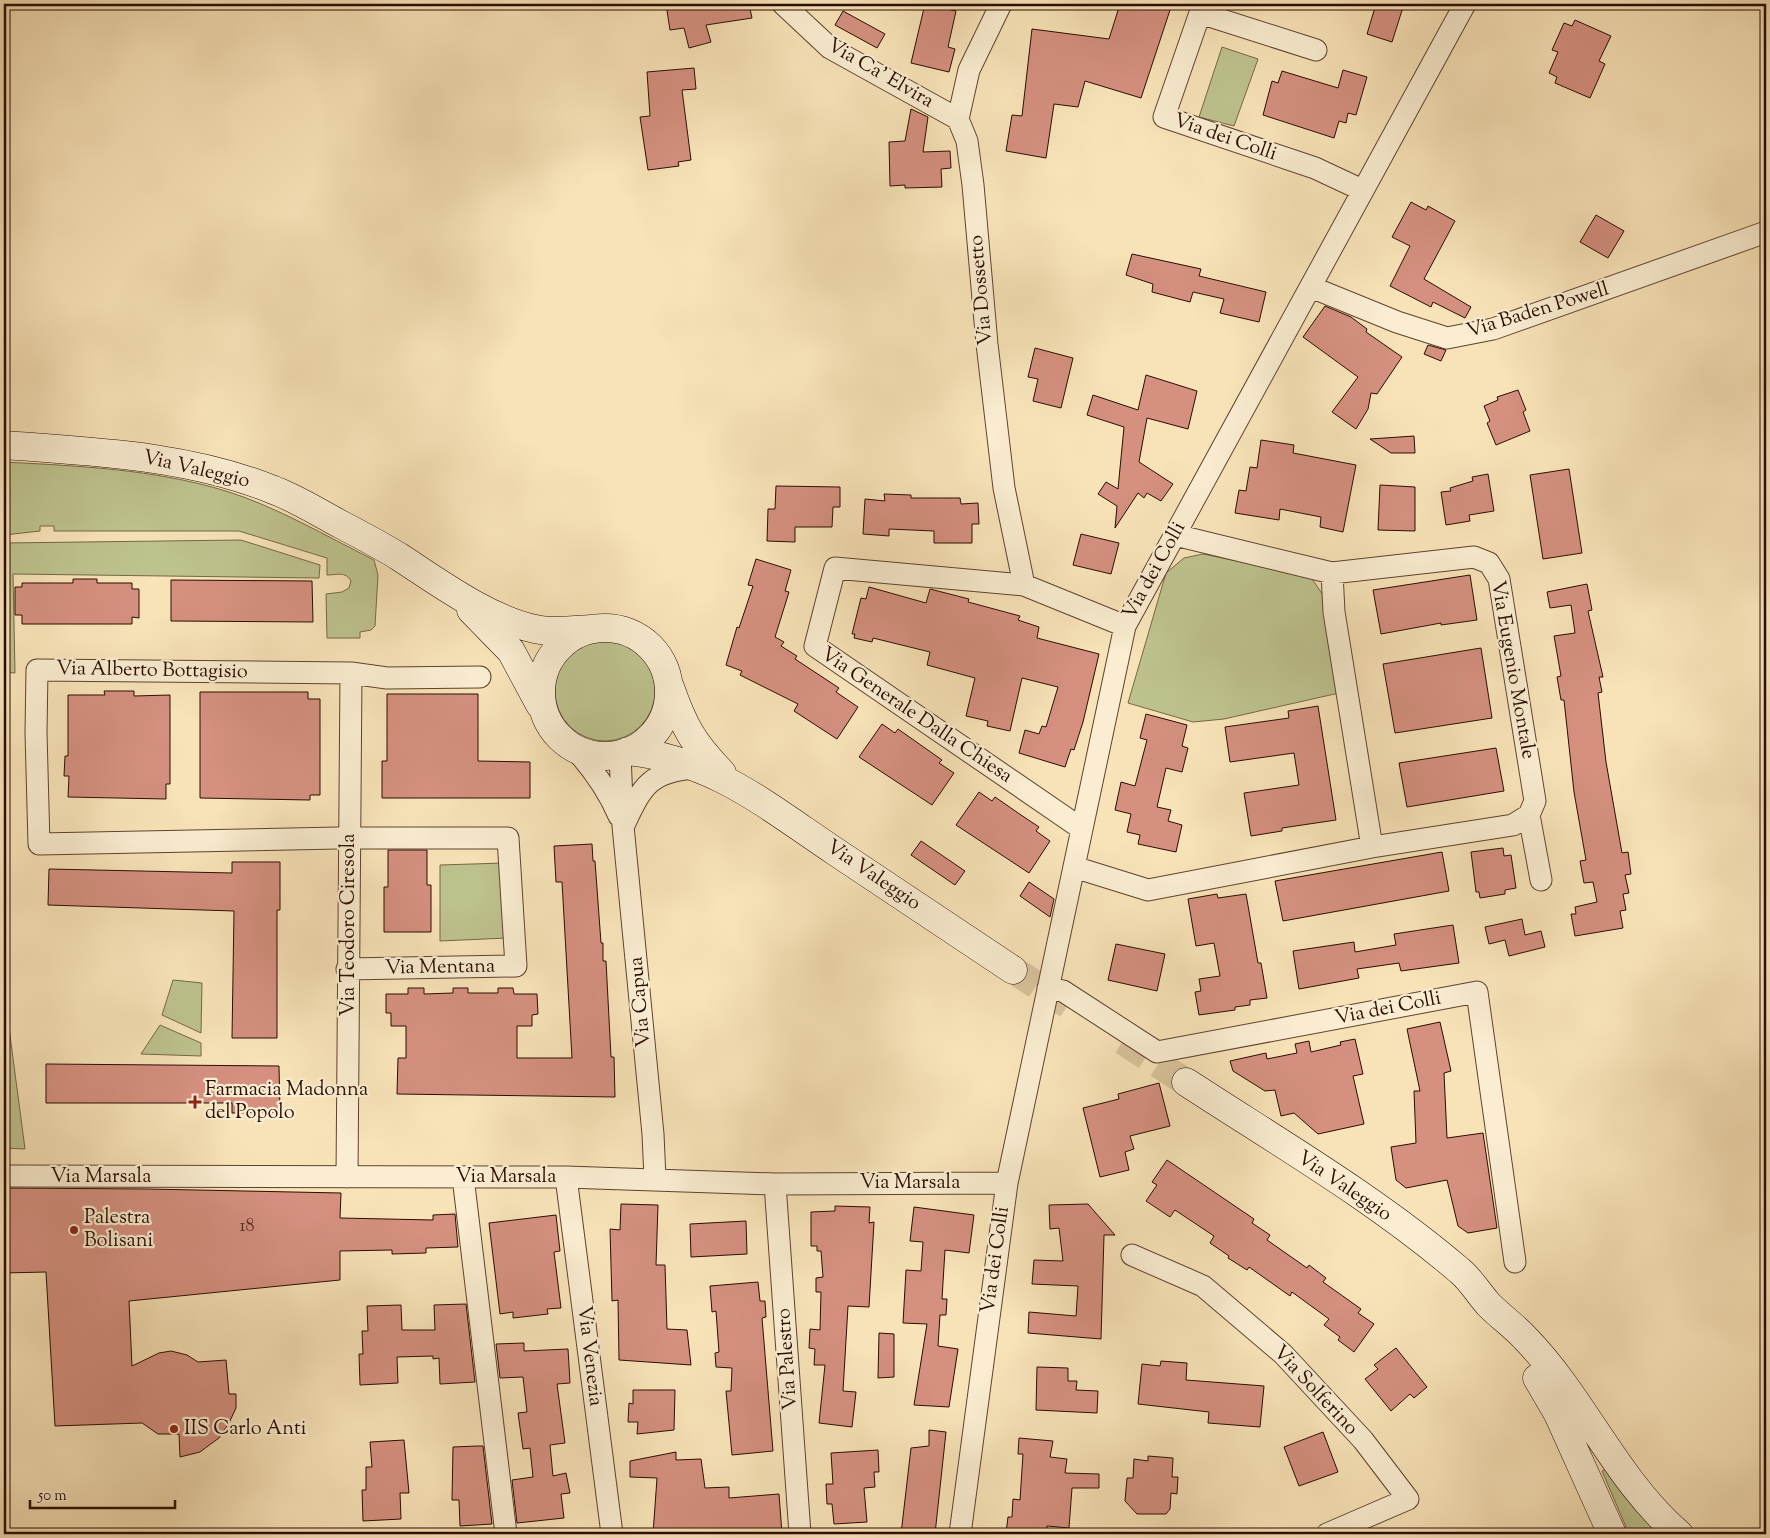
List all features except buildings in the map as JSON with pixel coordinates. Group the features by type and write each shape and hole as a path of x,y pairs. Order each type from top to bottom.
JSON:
{"main road":[{"name":"Via Valeggio","path":"4,445 123,454 229,474 273,490 321,513 396,555 452,591 508,620 535,629 553,631 591,629"},
{"name":"Via Valeggio","path":"452,591 511,651 523,669 549,723"},
{"path":"612,628 632,633 649,645 662,662 668,682 669,699 664,716 656,731 643,743 624,753 604,756 574,748 556,733 549,723 542,704 541,684 546,665 562,644 573,636 591,629 612,628"},
{"name":"Via Valeggio","path":"668,682 686,730 700,750 732,783"},
{"name":"Via Valeggio","path":"624,753 660,754 700,768 732,783 1013,970"},
{"name":"Via Valeggio","path":"1186,1082 1426,1243 1462,1272 1490,1305 1539,1353 1633,1485 1662,1520 1679,1534"},
{"name":"Via Valeggio","path":"1490,1305 1558,1414 1612,1534"}],"street":[{"name":"Via Ca' Elvira","path":"783,4 830,48 958,118"},
{"path":"958,118 969,70 1001,4"},
{"name":"Via dei Colli","path":"960,1534 1007,1183 1125,626 1465,4"},
{"name":"Via dei Colli","path":"1316,50 1200,13 1164,117 1314,168 1362,190"},
{"name":"Via Dossetto","path":"958,118 966,141 973,185 987,344 1004,488 1024,585"},
{"name":"Via Baden Powell","path":"1311,287 1397,322 1447,338 1493,329 1766,232"},
{"name":"Via Eugenio Montale","path":"1175,535 1332,572 1474,557 1490,563 1499,579 1535,801 1521,820 1540,880"},
{"name":"Via Generale Dalla Chiesa","path":"1082,830 815,646 835,568 1024,585 1125,626"},
{"path":"1332,572 1334,612 1372,847"},
{"name":"Via Alberto Bottagisio","path":"349,838 39,844 36,733 37,670 351,673 387,678 480,677"},
{"name":"Via Teodoro Ciresola","path":"347,1178 347,969 351,673"},
{"name":"Via Capua","path":"574,748 595,772 612,800 623,826"},
{"name":"Via Capua","path":"624,753 623,826 652,1124 655,1179"},
{"path":"623,826 638,794 648,783 660,775 682,769 700,768"},
{"path":"1074,868 1148,890 1521,820"},
{"name":"Via Mentana","path":"347,969 516,966 508,838 349,838"},
{"name":"Via dei Colli","path":"1048,988 1063,992 1158,1052 1477,992 1515,1262"},
{"name":"Via Marsala","path":"4,1176 566,1177 775,1184 1007,1183"},
{"name":"Via Venezia","path":"566,1177 612,1534"},
{"path":"463,1178 506,1534"},
{"name":"Via Palestro","path":"775,1184 800,1534"},
{"name":"Via Solferino","path":"1132,1255 1203,1286 1284,1354 1363,1440 1408,1499 1326,1534"}],"green space":[{"path":"1222,47 1258,59 1234,126 1199,117"},
{"path":"4,462 143,473 226,491 264,505 374,560 378,575 375,626 371,630 360,632 360,638 327,638 326,594 342,592 349,588 351,581 349,578 341,574 327,575 327,558 239,531 54,531 54,526 40,526 40,531 4,535"},
{"path":"241,540 320,565 319,578 13,574 15,673 4,672 4,543"},
{"path":"1203,554 1310,576 1323,595 1339,693 1224,719 1193,722 1128,703 1166,573 1184,558"},
{"path":"605,641 624,645 640,656 651,672 655,691 651,710 640,726 624,737 605,741 586,737 570,726 559,710 555,691 559,672 570,656 586,645"},
{"path":"504,863 507,938 440,941 440,865"},
{"path":"173,980 202,983 201,1033 162,1015"},
{"path":"4,990 25,1149 4,1148"},
{"path":"160,1025 201,1043 201,1056 141,1054"},
{"path":"1608,1468 1664,1534 1629,1534 1602,1471"}],"tunnel":[{"path":"1013,970 1068,1005"},
{"path":"1123,1041 1186,1082"}],"place":[{"name":"Farmacia Madonna del Popolo","path":"195,1102"},
{"name":"Palestra Bolisani","path":"74,1230"},
{"name":"IIS Carlo Anti","path":"174,1429"}]}
